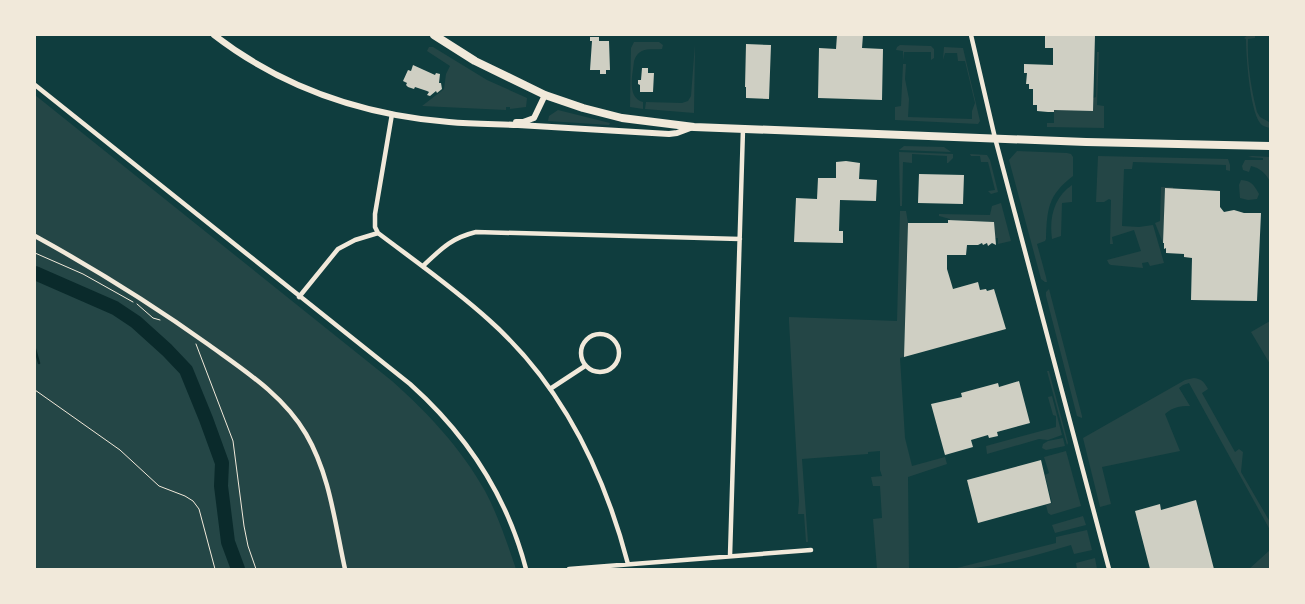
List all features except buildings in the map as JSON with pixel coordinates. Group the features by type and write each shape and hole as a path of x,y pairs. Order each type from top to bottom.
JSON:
{"main road":[{"path":"214,35 249,59 294,84 342,102 392,114 450,122 669,134 694,127"},
{"path":"434,35 475,61 545,96 622,118 694,127 1270,146"},
{"path":"495,124 523,122 534,118 545,96"}],"street":[{"path":"971,35 995,138 1109,569"},
{"path":"35,85 410,384 438,410 458,432 484,469 516,537 526,569"},
{"path":"392,114 375,214 375,227 378,233 423,266 489,320 531,364 550,389 576,430 598,473 610,503 628,564"},
{"path":"730,556 744,129"},
{"path":"423,266 443,246 453,240 476,232 740,239"},
{"path":"299,297 338,249 354,240 378,233"},
{"path":"35,236 80,260 159,310 258,380 283,402 306,434 320,464 345,569"},
{"path":"603,334 614,340 619,352 616,364 612,368 601,373 585,366 580,353 590,336 603,334"},
{"path":"550,389 585,366"},
{"path":"569,569 811,550"}],"path":[{"path":"35,252 111,289 153,318 160,320"},
{"path":"193,341 198,347 233,441 244,526 248,546 256,569"},
{"path":"35,390 120,450 159,486 193,501 199,509 215,569"}],"shaded area":[{"path":"1248,35 1255,35 1255,38 1248,39 1248,58 1257,112 1260,117 1269,122 1270,118 1270,128 1260,123 1251,95 1246,39 1244,38"},
{"path":"634,42 659,42 663,45 662,49 642,51 636,56 634,61 632,90 634,96 643,102 643,109 630,107 631,48"},
{"path":"695,44 694,113 645,109 646,102 682,103 688,101 691,96"},
{"path":"900,45 931,46 934,49 934,58 931,60 931,52 904,52 903,61 903,51 896,50"},
{"path":"429,47 433,47 487,80 527,98 526,107 510,109 510,107 506,107 506,110 422,106 444,89 446,74 450,66 427,51"},
{"path":"944,47 963,48 980,121 978,124 895,120 895,107 901,106 903,64 906,64 905,79 909,99 908,117 972,119 975,103 965,61 958,61 957,53 945,53 943,60"},
{"path":"1097,52 1099,52 1097,105 1104,106 1104,128 1047,127 1047,123 1054,123 1054,110 1096,97"},
{"path":"35,95 392,381 418,406 455,446 476,475 494,510 516,569 35,569"},
{"path":"558,110 610,123 609,125 548,121 549,116"},
{"path":"904,146 944,147 951,152 899,150"},
{"path":"1017,151 1067,153 1073,157 1073,176 1058,190 1050,203 1046,239 1037,244 1047,282 1041,279 1009,160"},
{"path":"899,152 953,154 953,158 947,163 947,156 912,154 912,163 903,162 902,206 900,206"},
{"path":"970,154 987,155 998,192 991,194 988,191 995,190 988,162 981,162 980,156 971,156"},
{"path":"1098,156 1228,159 1230,171 1226,170 1226,165 1133,162 1132,169 1124,169 1122,226 1139,227 1153,225 1164,263 1150,266 1148,262 1142,263 1143,268 1111,265 1107,260 1141,251 1134,230 1112,237 1113,244 1110,244 1111,200 1096,202"},
{"path":"1248,157 1270,157 1270,181 1257,168 1251,166 1249,172 1243,170 1242,166 1245,160 1263,160 1263,158"},
{"path":"1241,180 1248,181 1254,186 1259,194 1257,199 1248,200 1240,198 1239,185"},
{"path":"1072,185 1072,202 1062,203 1061,236 1052,239 1051,223 1054,209 1061,196"},
{"path":"1161,187 1173,187 1173,189 1165,189 1163,243 1155,223 1160,221"},
{"path":"1001,203 1011,241 998,244 998,238 995,238 994,222 950,220 939,216 939,214 990,215 992,206"},
{"path":"900,211 906,211 908,223 904,357 900,358 905,438 912,466 945,457 947,464 908,477 909,569 877,569 873,519 882,518 880,486 873,486 871,477 882,476 880,470 880,451 868,452 868,454 802,459 808,542 806,542 804,514 798,514 799,501 789,317 897,321"},
{"path":"1049,289 1082,418 1077,416 1046,296 1046,292"},
{"path":"1270,321 1270,364 1251,332"},
{"path":"1047,371 1049,371 1067,445"},
{"path":"1194,378 1202,381 1208,389 1202,393 1235,452 1239,449 1243,452 1241,472 1270,522 1270,530 1189,383 1179,388 1190,406 1176,407 1165,414 1180,451 1102,467 1111,504 1100,507 1083,438 1185,380"},
{"path":"1052,396 1062,435 1048,440 1039,439 987,454 986,446 1056,427 1056,416 1053,415 1048,397"},
{"path":"1063,438 1065,446 1046,450 1042,448 1043,444 1048,441"},
{"path":"1066,451 1081,506 1051,515 1048,513 1046,505 1052,503 1045,475 1049,473 1044,457"},
{"path":"1083,516 1086,525 1055,533 1052,525"},
{"path":"1087,530 1092,550 1074,554 1071,545 998,564 953,569 1056,543 1056,537"},
{"path":"1270,550 1270,569 1249,569"},
{"path":"1095,558 1097,569 1077,569 1076,563"}],"waterway":[{"path":"35,273 115,308 136,322 186,370 222,463 221,486 228,542 238,569"},
{"path":"35,349 39,363"}]}
